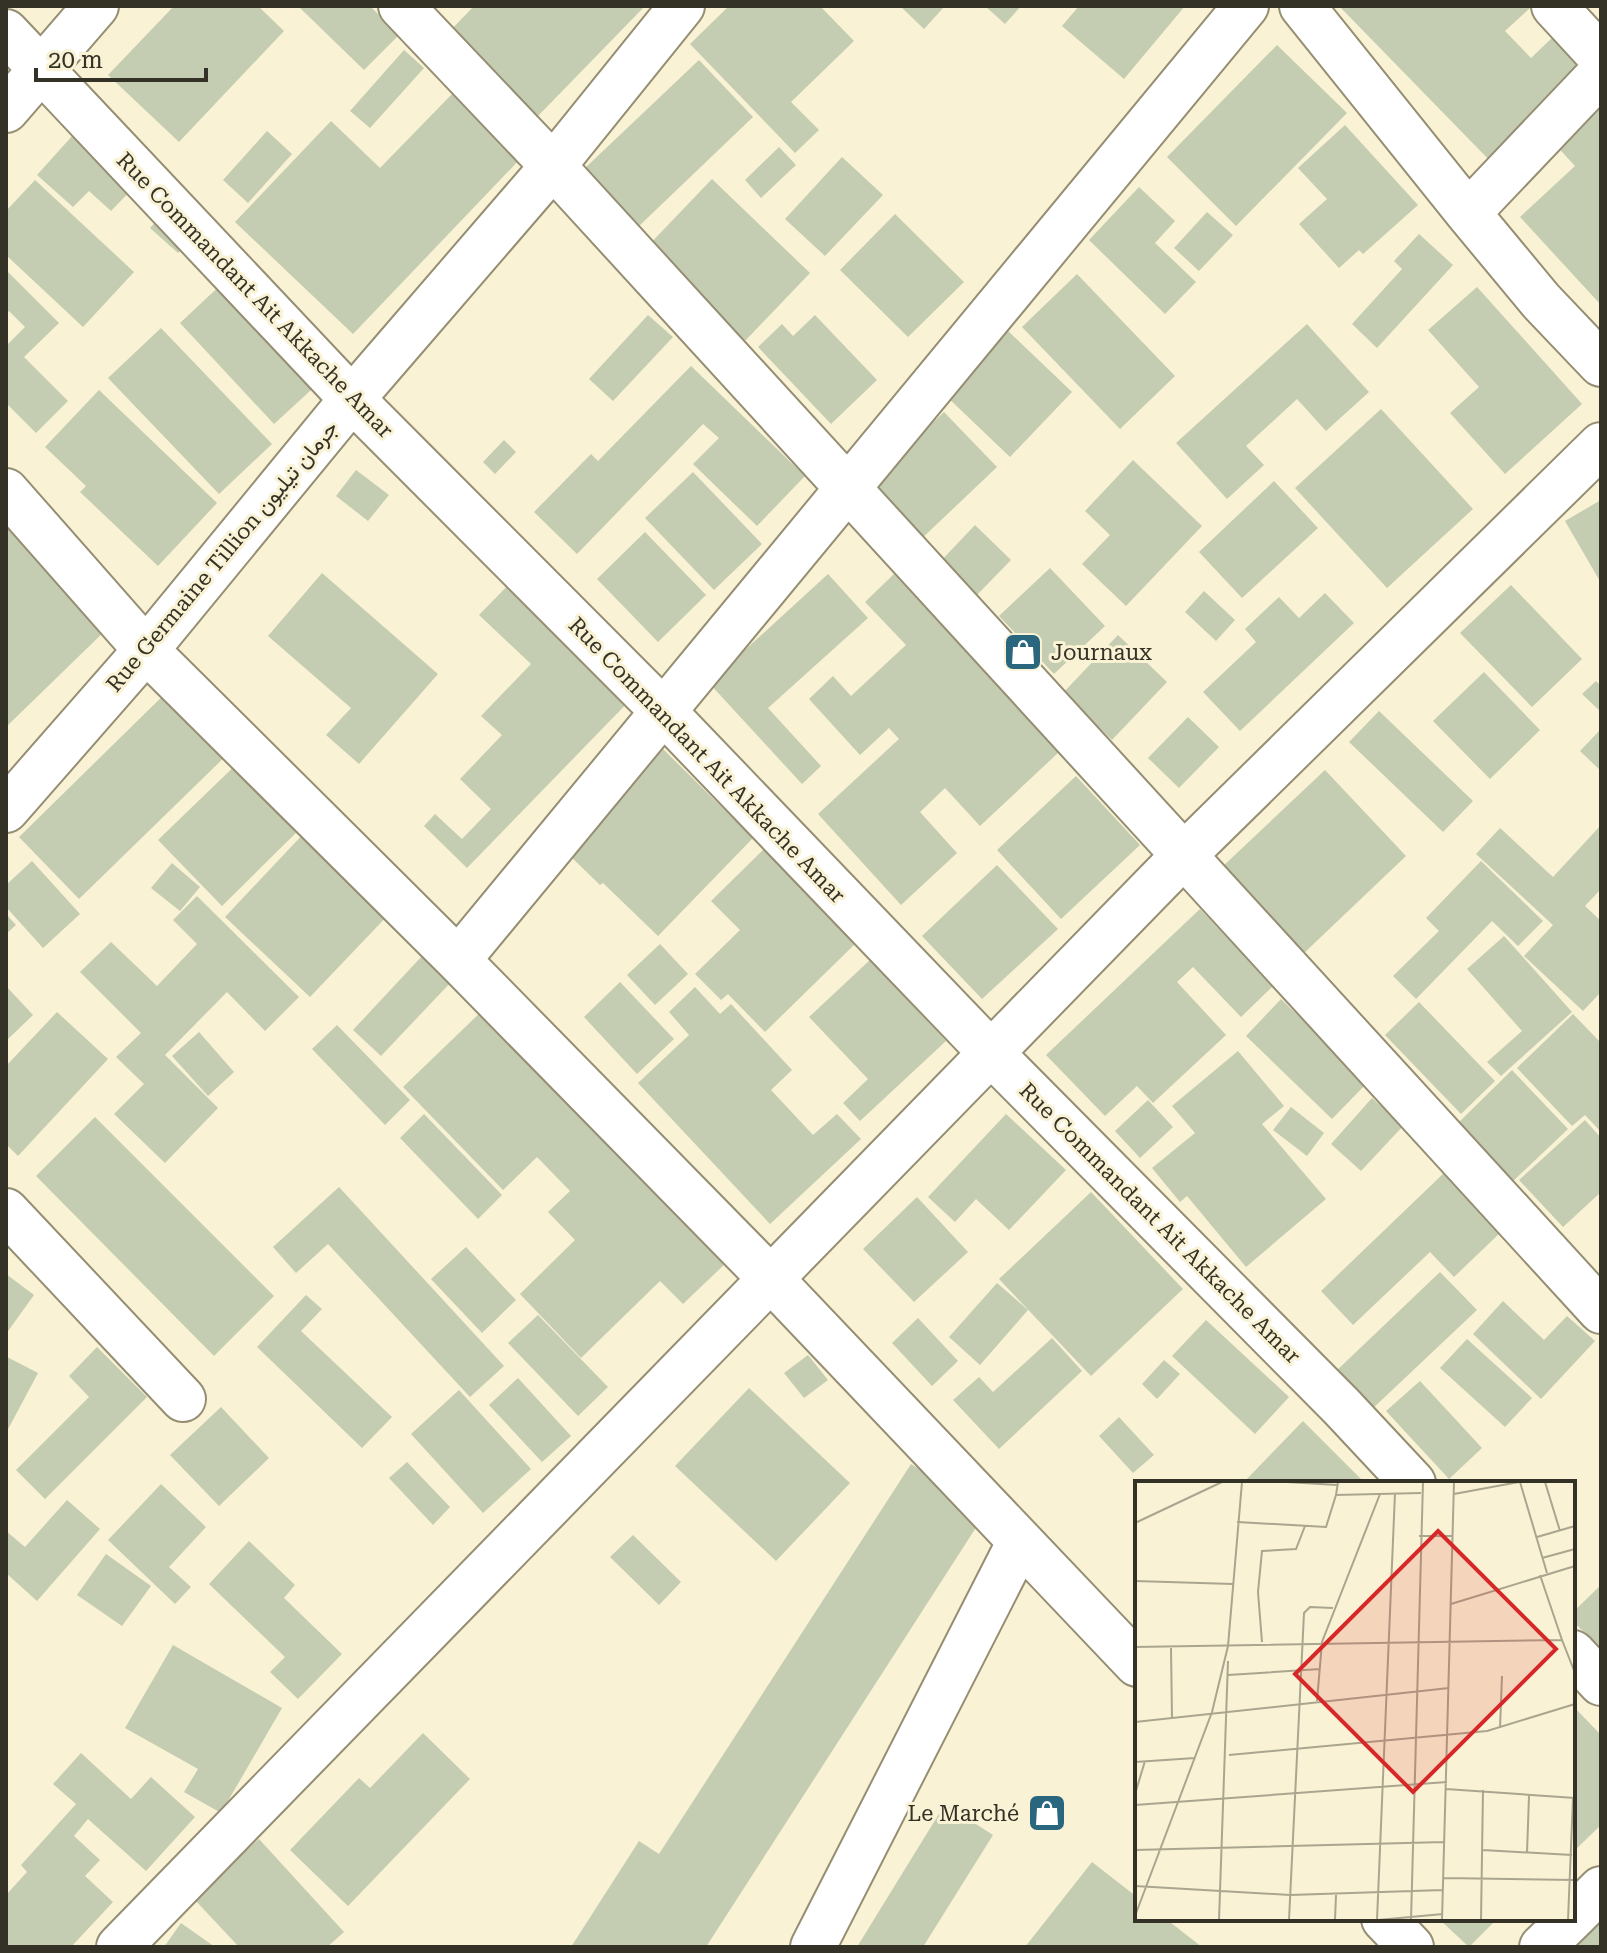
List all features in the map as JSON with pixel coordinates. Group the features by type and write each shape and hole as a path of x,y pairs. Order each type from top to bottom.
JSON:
{"street":[{"path":"6,110 96,6"},
{"path":"401,6 553,166 1601,1311"},
{"name":"Rue Germaine Tillion جرمان تيليون","path":"6,810 146,650 352,399 553,166 682,6"},
{"path":"458,960 1246,6"},
{"path":"1302,6 1541,301 1601,364"},
{"path":"1554,6 1601,57"},
{"name":"Rue Commandant Ait Akkache Amar","path":"6,32 352,399 663,711 992,1054 1342,1407 1411,1481"},
{"path":"1468,213 1601,73"},
{"path":"119,1947 1184,855 1601,445"},
{"path":"6,491 146,650 458,960 770,1278 1135,1662"},
{"path":"6,1211 183,1399"},
{"path":"813,1947 1019,1543"},
{"path":"1575,1655 1601,1683"},
{"path":"1575,1915 1601,1889"},
{"path":"1386,1921 1411,1947"},
{"path":"1542,1947 1569,1921"}],"building":[{"path":"174,6 258,6 284,31 179,142 108,75"},
{"path":"298,6 370,6 399,35 364,70"},
{"path":"474,6 645,6 537,117 449,32"},
{"path":"729,6 820,6 854,41 791,102 819,130 795,153 690,44"},
{"path":"900,6 943,6 944,7 924,29"},
{"path":"985,6 1021,6 1005,24"},
{"path":"1079,6 1185,6 1124,79 1062,26"},
{"path":"1339,6 1528,6 1530,8 1505,31 1531,58 1553,37 1591,75 1497,168"},
{"path":"1277,45 1347,113 1236,226 1167,157"},
{"path":"404,50 424,68 370,128 350,111"},
{"path":"699,60 753,117 639,226 584,169"},
{"path":"454,92 522,157 353,334 235,222 331,121 380,168"},
{"path":"1601,95 1601,305 1520,217 1575,166 1551,140"},
{"path":"82,125 141,180 111,211 89,191 73,207 37,175"},
{"path":"1345,125 1418,205 1363,254 1359,250 1339,268 1299,224 1327,199 1298,168"},
{"path":"267,131 292,154 248,203 223,180"},
{"path":"779,147 796,165 761,198 745,180"},
{"path":"842,157 883,195 825,256 785,219"},
{"path":"712,179 810,273 743,343 645,249"},
{"path":"35,180 134,272 83,327 6,255 6,211"},
{"path":"1139,187 1175,221 1155,243 1196,282 1165,314 1089,240"},
{"path":"164,212 192,239 178,253 150,228"},
{"path":"1207,212 1233,235 1199,271 1174,248"},
{"path":"895,214 964,282 908,337 840,270"},
{"path":"1419,234 1453,265 1377,348 1352,324 1402,269 1394,261"},
{"path":"6,270 59,323 24,357 68,401 36,433 6,403 6,346 25,327 9,311 6,314"},
{"path":"1077,274 1175,376 1120,429 1022,327"},
{"path":"227,279 322,380 274,424 180,323"},
{"path":"1477,287 1582,404 1505,474 1450,413 1479,387 1428,330"},
{"path":"648,315 673,337 613,401 589,379"},
{"path":"815,315 877,380 831,424 758,347 782,324 793,336"},
{"path":"1307,324 1369,392 1326,431 1297,399 1246,446 1264,465 1227,499 1176,443"},
{"path":"161,328 272,444 219,494 108,378"},
{"path":"1005,328 1072,392 1010,457 943,393"},
{"path":"691,366 805,476 757,526 693,464 719,438 703,424 577,554 534,512 591,454 598,461"},
{"path":"99,390 217,503 158,566 80,492 86,486 45,447"},
{"path":"1381,409 1473,509 1387,588 1295,488"},
{"path":"944,412 997,467 917,543 865,488"},
{"path":"504,440 516,452 495,474 483,462"},
{"path":"1133,460 1202,526 1126,606 1082,564 1110,535 1085,511"},
{"path":"356,470 389,495 368,521 336,496"},
{"path":"693,472 762,544 714,590 645,518"},
{"path":"1274,481 1318,528 1242,598 1199,552"},
{"path":"1601,500 1601,583 1565,521"},
{"path":"6,517 111,625 6,727"},
{"path":"975,525 1011,560 974,598 938,564"},
{"path":"645,532 706,595 658,642 597,579"},
{"path":"1050,568 1105,626 1054,674 999,616"},
{"path":"322,573 438,674 359,764 326,735 351,708 268,636"},
{"path":"828,574 868,618 768,708 821,766 802,784 709,683"},
{"path":"894,574 1059,752 980,826 945,788 920,812 957,853 901,905 818,814 899,739 889,728 860,755 809,699 833,676 851,696 906,645 865,602"},
{"path":"515,578 636,694 467,868 424,826 435,814 462,839 491,809 460,779 502,735 481,716 531,664 479,615"},
{"path":"1511,585 1582,659 1532,707 1460,633"},
{"path":"1204,591 1235,620 1216,641 1185,612"},
{"path":"1325,593 1354,623 1240,731 1203,692 1256,642 1245,629 1279,597 1299,618"},
{"path":"1118,635 1167,682 1112,740 1063,693"},
{"path":"1484,672 1540,730 1490,779 1433,721"},
{"path":"1596,681 1601,686 1601,712 1582,694"},
{"path":"175,684 236,746 79,899 19,837"},
{"path":"1379,711 1473,801 1443,832 1349,742"},
{"path":"1188,717 1219,747 1179,788 1148,758"},
{"path":"1601,729 1601,771 1580,751"},
{"path":"662,748 753,838 658,936 563,849"},
{"path":"247,754 310,819 222,906 158,840"},
{"path":"1325,770 1406,856 1302,955 1220,869"},
{"path":"1076,776 1140,845 1061,919 997,850"},
{"path":"1601,825 1601,889 1585,906 1601,921 1601,992 1583,1011 1524,956 1553,925 1476,854 1500,828 1553,877"},
{"path":"306,831 391,912 310,997 225,917"},
{"path":"764,849 856,943 765,1032 728,994 721,1000 695,974 740,930 711,901"},
{"path":"32,861 80,914 43,948 6,907 6,885"},
{"path":"1481,861 1543,921 1518,946 1492,921 1416,999 1393,976 1439,931 1426,918"},
{"path":"172,863 200,887 180,911 151,888"},
{"path":"997,865 1058,929 982,999 922,936"},
{"path":"197,896 299,997 265,1031 227,992 165,1055 218,1108 165,1163 114,1114 144,1084 116,1057 141,1033 80,972 111,942 157,986 197,944 173,920"},
{"path":"1200,909 1273,986 1241,1017 1193,967 1177,982 1226,1035 1153,1103 1137,1086 1105,1116 1046,1055"},
{"path":"6,914 16,925 6,934"},
{"path":"1504,936 1572,1012 1501,1076 1487,1062 1522,1031 1467,969"},
{"path":"660,944 688,974 655,1005 627,975"},
{"path":"423,955 452,981 381,1056 353,1030"},
{"path":"870,960 946,1041 860,1121 843,1103 868,1079 809,1017"},
{"path":"620,982 674,1039 637,1074 584,1017"},
{"path":"6,986 33,1015 6,1041"},
{"path":"695,987 720,1014 731,1004 792,1070 771,1090 813,1135 837,1114 861,1139 770,1224 638,1083 689,1035 669,1012"},
{"path":"1281,999 1367,1083 1332,1119 1246,1036"},
{"path":"1419,1002 1495,1081 1461,1114 1385,1035"},
{"path":"484,1009 728,1261 683,1304 660,1281 581,1358 520,1294 575,1240 548,1212 570,1191 537,1157 503,1190 403,1087"},
{"path":"57,1012 108,1059 18,1156 6,1144 6,1066"},
{"path":"1573,1014 1601,1043 1601,1132 1585,1115 1572,1126 1517,1068"},
{"path":"337,1025 410,1100 385,1125 312,1049"},
{"path":"199,1032 234,1072 208,1096 172,1056"},
{"path":"1238,1051 1284,1106 1262,1124 1326,1199 1246,1267 1187,1196 1180,1202 1152,1168 1195,1133 1172,1106"},
{"path":"1512,1070 1568,1129 1511,1183 1456,1125"},
{"path":"1372,1098 1403,1126 1361,1171 1331,1144"},
{"path":"1148,1100 1173,1127 1140,1158 1115,1131"},
{"path":"1291,1107 1324,1133 1307,1156 1273,1130"},
{"path":"424,1114 502,1195 478,1219 400,1138"},
{"path":"1006,1114 1066,1170 1009,1230 976,1199 955,1222 928,1197"},
{"path":"95,1117 274,1296 214,1356 36,1176"},
{"path":"1585,1120 1601,1138 1601,1192 1563,1227 1519,1180"},
{"path":"1446,1171 1502,1231 1454,1277 1430,1252 1353,1325 1321,1291"},
{"path":"339,1187 504,1366 470,1397 328,1244 296,1273 273,1247"},
{"path":"1091,1192 1183,1289 1091,1376 999,1279"},
{"path":"917,1197 968,1252 914,1302 863,1249"},
{"path":"466,1247 516,1300 482,1333 431,1279"},
{"path":"1440,1272 1477,1310 1370,1411 1334,1373"},
{"path":"6,1274 34,1295 6,1334"},
{"path":"997,1283 1028,1310 980,1365 949,1337"},
{"path":"306,1295 322,1309 301,1331 392,1417 362,1448 257,1347"},
{"path":"1503,1301 1544,1340 1567,1316 1595,1341 1541,1399 1473,1334"},
{"path":"538,1315 608,1387 578,1416 508,1343"},
{"path":"918,1318 958,1361 932,1386 892,1343"},
{"path":"1206,1320 1289,1397 1255,1434 1172,1356"},
{"path":"1052,1338 1082,1371 999,1449 953,1400 979,1377 993,1392"},
{"path":"1467,1339 1532,1398 1505,1427 1440,1368"},
{"path":"97,1347 147,1397 45,1499 16,1470 89,1397 69,1376"},
{"path":"808,1355 828,1380 804,1398 784,1373"},
{"path":"6,1358 38,1373 6,1433"},
{"path":"1164,1360 1180,1374 1157,1399 1142,1384"},
{"path":"518,1378 571,1436 542,1462 489,1405"},
{"path":"1420,1381 1482,1448 1449,1479 1386,1411"},
{"path":"749,1388 850,1483 776,1561 675,1466"},
{"path":"459,1390 531,1469 483,1513 411,1434"},
{"path":"221,1407 269,1458 219,1506 170,1455"},
{"path":"1119,1417 1154,1455 1133,1473 1099,1436"},
{"path":"1303,1421 1363,1481 1245,1481"},
{"path":"407,1462 450,1507 433,1525 389,1478"},
{"path":"911,1464 986,1512 706,1947 571,1947 639,1841 659,1854"},
{"path":"161,1484 206,1527 169,1567 191,1587 175,1604 108,1540"},
{"path":"67,1500 100,1529 37,1601 6,1573 6,1531 25,1547"},
{"path":"633,1535 681,1582 659,1605 610,1557"},
{"path":"249,1541 295,1585 284,1598 342,1654 298,1699 270,1672 285,1657 209,1584"},
{"path":"106,1554 151,1586 122,1626 77,1595"},
{"path":"1601,1585 1601,1650 1575,1623 1575,1610"},
{"path":"173,1645 282,1708 221,1813 184,1792 198,1769 125,1728"},
{"path":"1575,1708 1601,1735 1601,1825 1575,1850"},
{"path":"423,1733 470,1779 348,1906 290,1850 359,1778 370,1788"},
{"path":"81,1753 131,1799 151,1777 195,1817 146,1871 88,1819 74,1836 100,1860 85,1876 113,1902 71,1947 6,1947 6,1895 27,1872 21,1865 76,1804 53,1784"},
{"path":"945,1804 993,1835 923,1947 857,1947"},
{"path":"259,1839 344,1932 327,1947 239,1947 194,1899"},
{"path":"1092,1862 1135,1895 1135,1921 1169,1921 1202,1947 1025,1947"},
{"path":"1601,1907 1601,1947 1573,1947"},
{"path":"1441,1921 1495,1921 1469,1947"},
{"path":"181,1923 215,1947 164,1947"}],"place":[{"name":"Journaux","path":"1023,652"},
{"name":"Le Marché","path":"1047,1813"}]}
